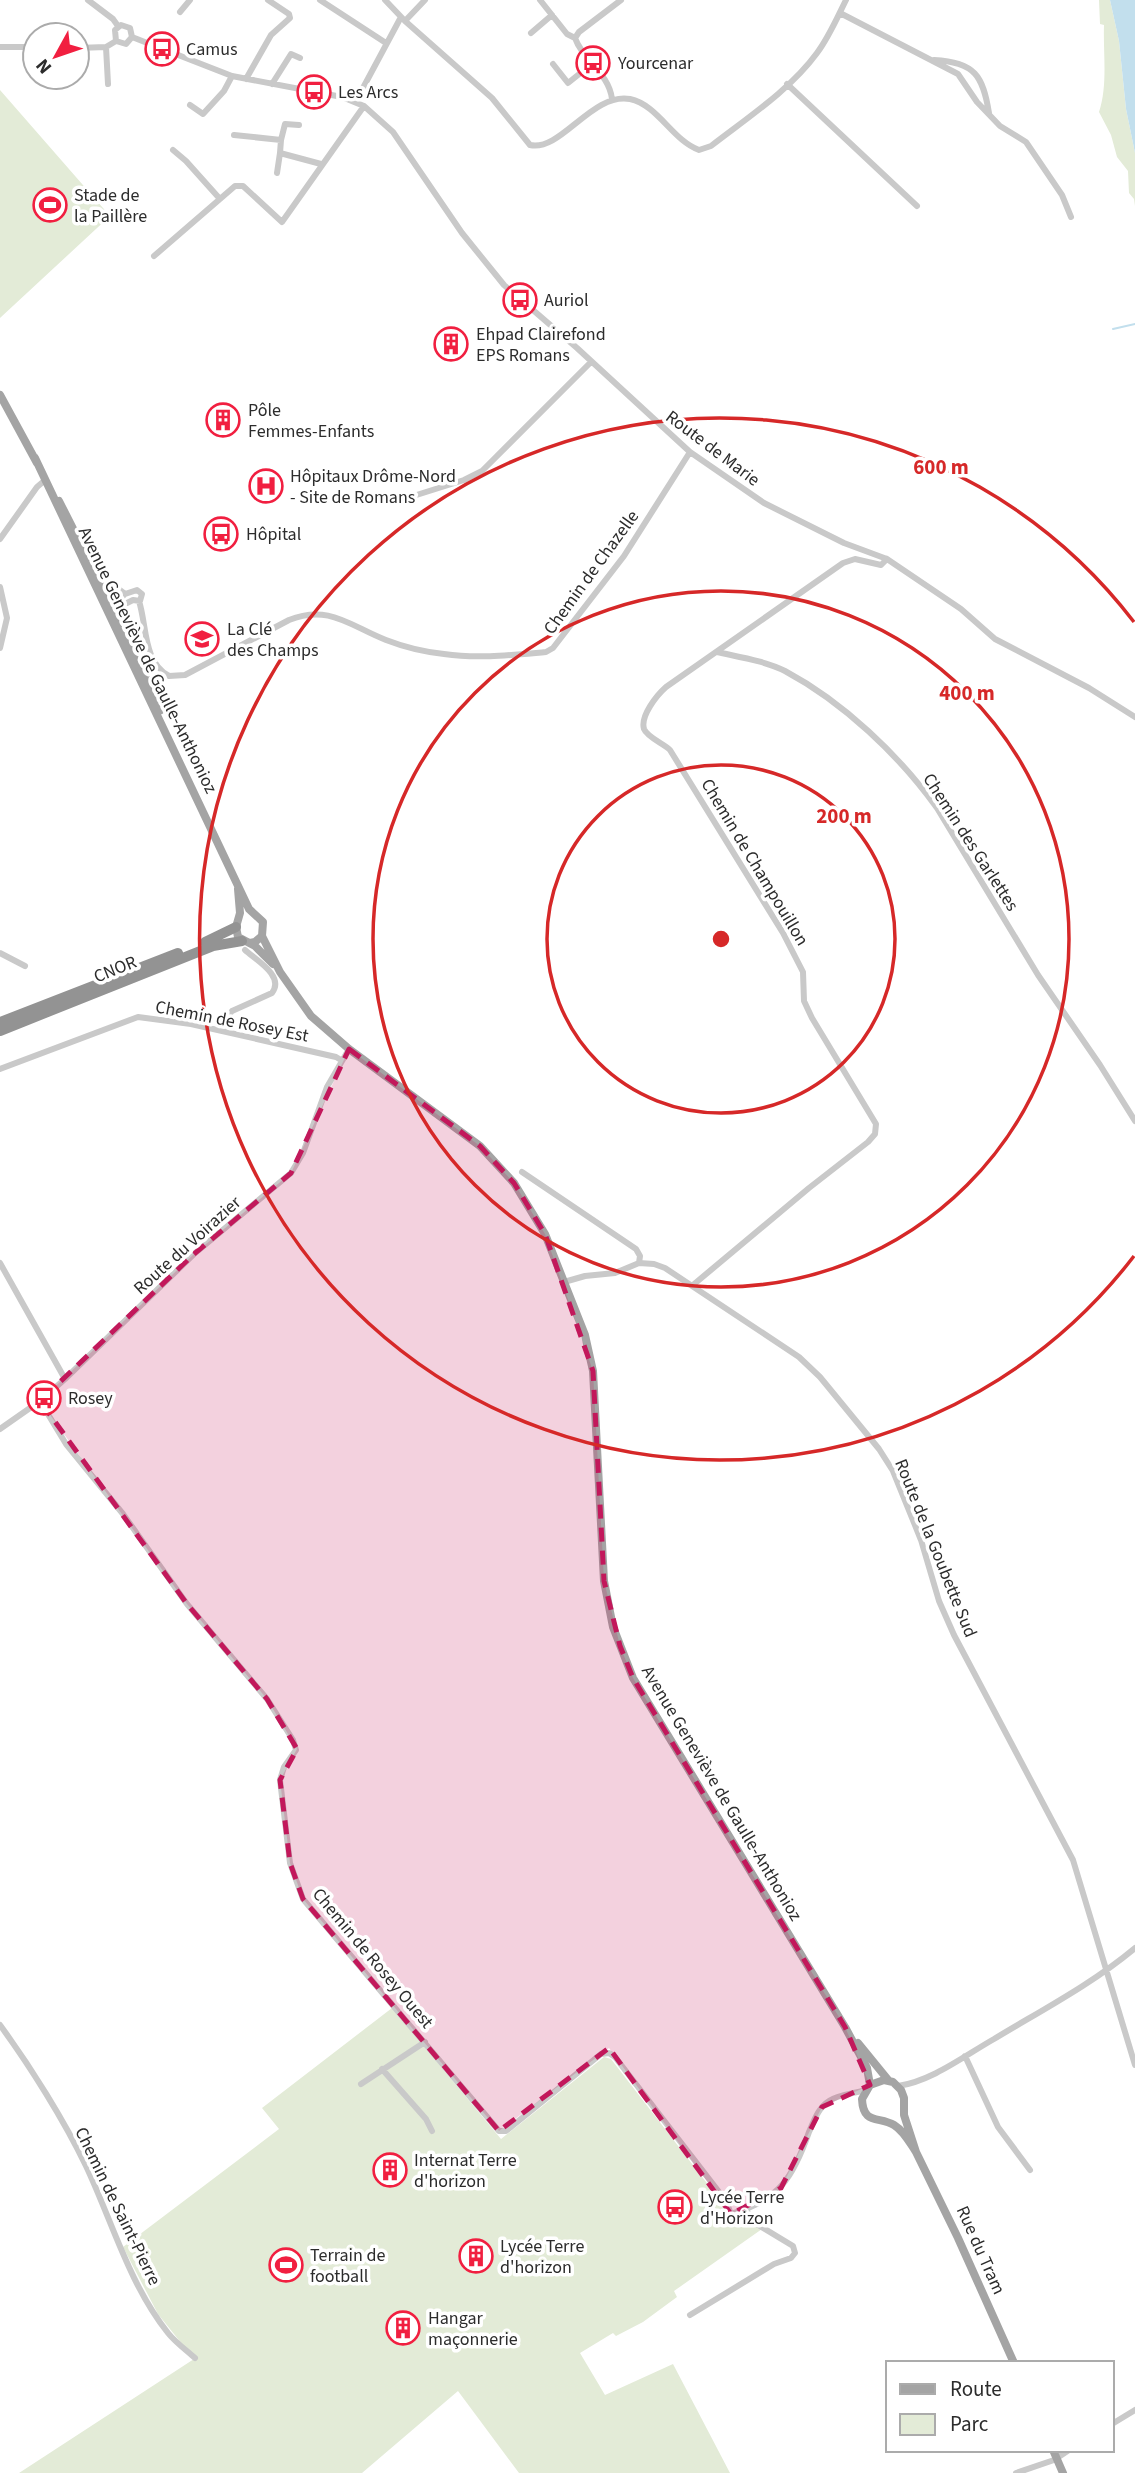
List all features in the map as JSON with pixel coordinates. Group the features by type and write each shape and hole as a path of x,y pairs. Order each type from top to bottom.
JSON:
{"highway":[{"name":"CNOR","path":"0,1022 211,940 238,923"},
{"name":"CNOR","path":"0,1031 213,946 246,945"}],"main road":[{"name":"Avenue Geneviève de Gaulle-Anthonioz","path":"0,396 85,548 149,683 181,762"},
{"name":"Avenue Geneviève de Gaulle-Anthonioz","path":"35,458 94,587 254,915"},
{"name":"Avenue Geneviève de Gaulle-Anthonioz","path":"235,875 238,923"},
{"path":"249,915 254,915 263,922 262,936 246,945 236,932 238,923 249,915"},
{"name":"Avenue Geneviève de Gaulle-Anthonioz","path":"262,936 280,972 311,1016 349,1049 458,1128 496,1161 536,1216 585,1335 593,1371 604,1581 613,1627 620,1646 634,1678 845,2028 867,2068 868,2087"},
{"name":"Avenue Geneviève de Gaulle-Anthonioz","path":"246,945 280,972"},
{"name":"Avenue Geneviève de Gaulle-Anthonioz","path":"845,2028 889,2081"},
{"path":"879,2081 889,2081 898,2086 904,2098 903,2109 916,2152 898,2128 870,2118 862,2104 868,2087 879,2081"},
{"path":"887,2122 897,2118 903,2109"},
{"name":"Rue du Tram","path":"916,2152 1013,2361"},
{"path":"1055,2454 1063,2473"}],"street":[{"path":"88,0 118,26"},
{"path":"180,12 190,0"},
{"path":"246,79 271,35 290,18 280,3 268,0"},
{"path":"320,0 386,43"},
{"path":"385,0 484,91 533,147 570,129 599,105 612,99 633,100 647,107 687,144 699,150 710,146 788,84 816,55 846,0"},
{"path":"132,37 232,75 356,101 386,43 403,19 425,0"},
{"path":"541,0 567,34 575,38 605,79 612,99"},
{"path":"575,38 619,1"},
{"path":"840,13 958,74 989,115 1000,126 1026,142 1062,195 1071,217"},
{"path":"531,33 552,15"},
{"path":"118,26 125,25 130,28 132,37"},
{"path":"118,26 114,33 117,41 125,44 132,37"},
{"path":"91,48 106,47 117,41"},
{"path":"0,47 21,47"},
{"path":"106,47 108,84"},
{"path":"272,84 291,54 300,58"},
{"path":"929,60 965,66 980,78 989,115"},
{"path":"553,64 568,83 593,63"},
{"path":"190,105 202,114 224,91 232,75"},
{"path":"788,84 917,206"},
{"name":"Route de Marie","path":"356,101 393,132 492,273 690,452 764,503 844,543 887,559 961,609 995,639 1089,688 1135,718"},
{"path":"155,256 235,186 243,186 282,222 364,106"},
{"path":"277,173 285,124 299,125"},
{"path":"234,135 281,140"},
{"path":"173,150 220,198"},
{"path":"280,153 321,164"},
{"path":"407,498 464,480 482,471 592,362"},
{"name":"Chemin de Chazelle","path":"132,597 157,666 169,676 185,675 304,614 336,617 397,644 444,654 489,657 546,652 553,648 624,556 690,452"},
{"path":"0,539 44,481"},
{"path":"85,548 100,575 132,597"},
{"path":"717,652 843,563 855,559 881,565 887,559"},
{"path":"0,587 7,618 0,648"},
{"path":"94,587 113,609 112,622"},
{"path":"113,609 132,597"},
{"path":"113,609 132,597"},
{"name":"Chemin des Garlettes","path":"717,652 746,658 784,671 836,705 899,762 920,785 937,808 1038,975 1135,1121"},
{"name":"Chemin de Champouillon","path":"693,1285 868,1142 875,1134 876,1124 812,1018 804,1001 803,972 783,933 670,750 645,732 643,727 652,699 717,652"},
{"path":"225,1031 228,1016 232,1011 272,993 276,988 273,976 246,945"},
{"path":"0,953 26,966"},
{"name":"Chemin de Rosey Est","path":"0,1069 134,1017 225,1031 341,1060"},
{"name":"Route du Voirazier","path":"0,1429 40,1401 65,1379 194,1254 290,1173 303,1153 327,1087 349,1049"},
{"path":"522,1172 639,1252 639,1263 615,1273 592,1275 565,1282"},
{"path":"0,1263 65,1379"},
{"name":"Route de la Goubette Sud","path":"639,1263 665,1268 799,1357 821,1377 880,1449 893,1471 921,1540 939,1601 954,1635 1073,1860 1135,2065"},
{"name":"Chemin de Rosey Ouest","path":"40,1401 66,1444 124,1514 187,1604 267,1699 293,1740 296,1750 279,1780 290,1863 303,1899 502,2132 601,2054 609,2053 615,2057 726,2201 731,2214 746,2210"},
{"path":"904,2098 917,2083 1106,1972 1135,1948"},
{"name":"Chemin de Saint-Pierre","path":"0,2025 47,2097 85,2164 130,2268 152,2307 168,2333 195,2358"},
{"path":"361,2084 425,2042"},
{"path":"965,2056 998,2127 1030,2171"},
{"path":"382,2069 426,2119 432,2131"},
{"path":"898,2086 917,2083"},
{"path":"690,2315 774,2264 791,2258 795,2253 793,2246 776,2233 755,2223 746,2210 766,2200 781,2188 799,2162 814,2119 822,2107 830,2100 868,2087"},
{"path":"848,2095 862,2104"},
{"path":"1114,2423 1135,2410"},
{"path":"1016,2473 1055,2454"}],"highlighted area":[{"path":"349,1049 480,1146 514,1183 545,1234 593,1371 604,1581 620,1646 633,1678 845,2027 870,2085 822,2107 781,2188 731,2214 609,2048 499,2131 303,1899 290,1863 280,1780 297,1749 267,1699 187,1604 40,1401 194,1254 291,1173"}],"green space":[{"path":"1099,0 1110,0 1119,41 1126,109 1135,153 1135,206 1129,193 1128,171 1117,157 1111,135 1099,112 1105,69 1104,25 1100,24"},
{"name":"Stade de la Paillère","path":"0,90 110,216 0,318"},
{"path":"392,2008 501,2139 604,2057 611,2059 723,2204 726,2211 715,2213 716,2220 736,2217 762,2229 674,2291 677,2297 643,2322 616,2336 613,2333 580,2353 605,2395 673,2364 730,2473 519,2473 458,2391 362,2473 19,2473 194,2359 158,2314 123,2247 279,2129 262,2108"}],"water":[{"path":"1110,0 1135,0 1135,153 1126,109 1119,41"}],"waterway":[{"path":"1113,329 1135,324"}],"place":[{"name":"Camus","path":"162,49"},
{"name":"Yourcenar","path":"593,63"},
{"name":"Les Arcs","path":"314,92"},
{"name":"Stade de la Paillère","path":"50,205"},
{"name":"Auriol","path":"520,300"},
{"name":"Ehpad Clairefond EPS Romans","path":"451,344"},
{"name":"Pôle Femmes-Enfants","path":"223,420"},
{"name":"Hôpitaux Drôme-Nord - Site de Romans","path":"266,486"},
{"name":"Hôpital","path":"221,534"},
{"name":"La Clé des Champs","path":"202,639"},
{"name":"Rosey","path":"44,1398"},
{"name":"Internat Terre d'horizon","path":"390,2170"},
{"name":"Lycée Terre d'Horizon","path":"675,2207"},
{"name":"Lycée Terre d'horizon","path":"476,2256"},
{"name":"Terrain de football","path":"286,2265"},
{"name":"Hangar maçonnerie","path":"403,2328"}]}
